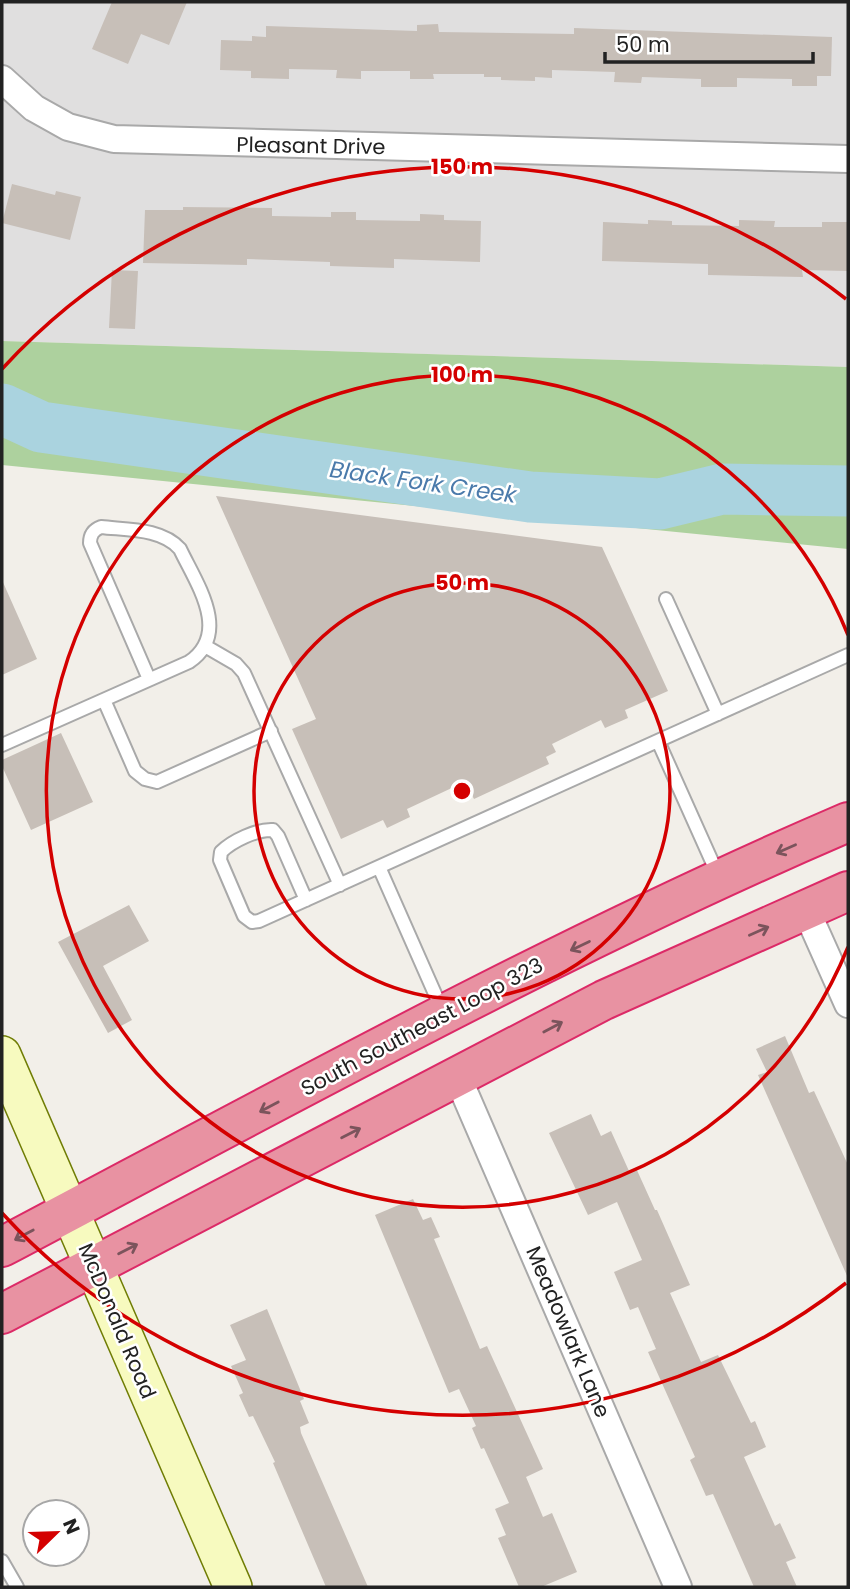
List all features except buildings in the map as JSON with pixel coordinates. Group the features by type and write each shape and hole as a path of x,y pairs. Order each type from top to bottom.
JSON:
{"highway":[{"name":"South Southeast Loop 323","path":"2,1247 553,959 720,879 848,822"},
{"path":"2,1314 604,1000 848,891"}],"street":[{"name":"Pleasant Drive","path":"2,79 34,108 68,127 114,139 848,159"},
{"path":"806,910 848,1004"},
{"name":"McDonald Road","path":"2,1055 233,1587"},
{"name":"Meadowlark Lane","path":"458,1078 678,1587"}],"lane":[{"path":"2,746 189,662 198,656 205,646 211,625 209,611 180,549 173,540 162,535 101,527 96,529 90,543 149,679"},
{"path":"666,599 718,714"},
{"path":"205,646 236,664 244,673 340,885"},
{"path":"306,900 278,836 272,830 264,830 226,847 221,852 220,860 244,916 252,922 259,921 340,885 848,655"},
{"path":"104,700 135,771 145,779 157,782 271,731"},
{"path":"658,741 720,879"},
{"path":"379,867 445,1015"},
{"path":"2,1561 17,1587"}],"shaded area":[{"path":"2,2 848,2 848,367 2,341"}],"green space":[{"path":"2,341 848,367 848,549 2,465"}],"waterway":[{"name":"Black Fork Creek","path":"2,409 41,427 530,497 660,504 722,489 848,491"}]}
